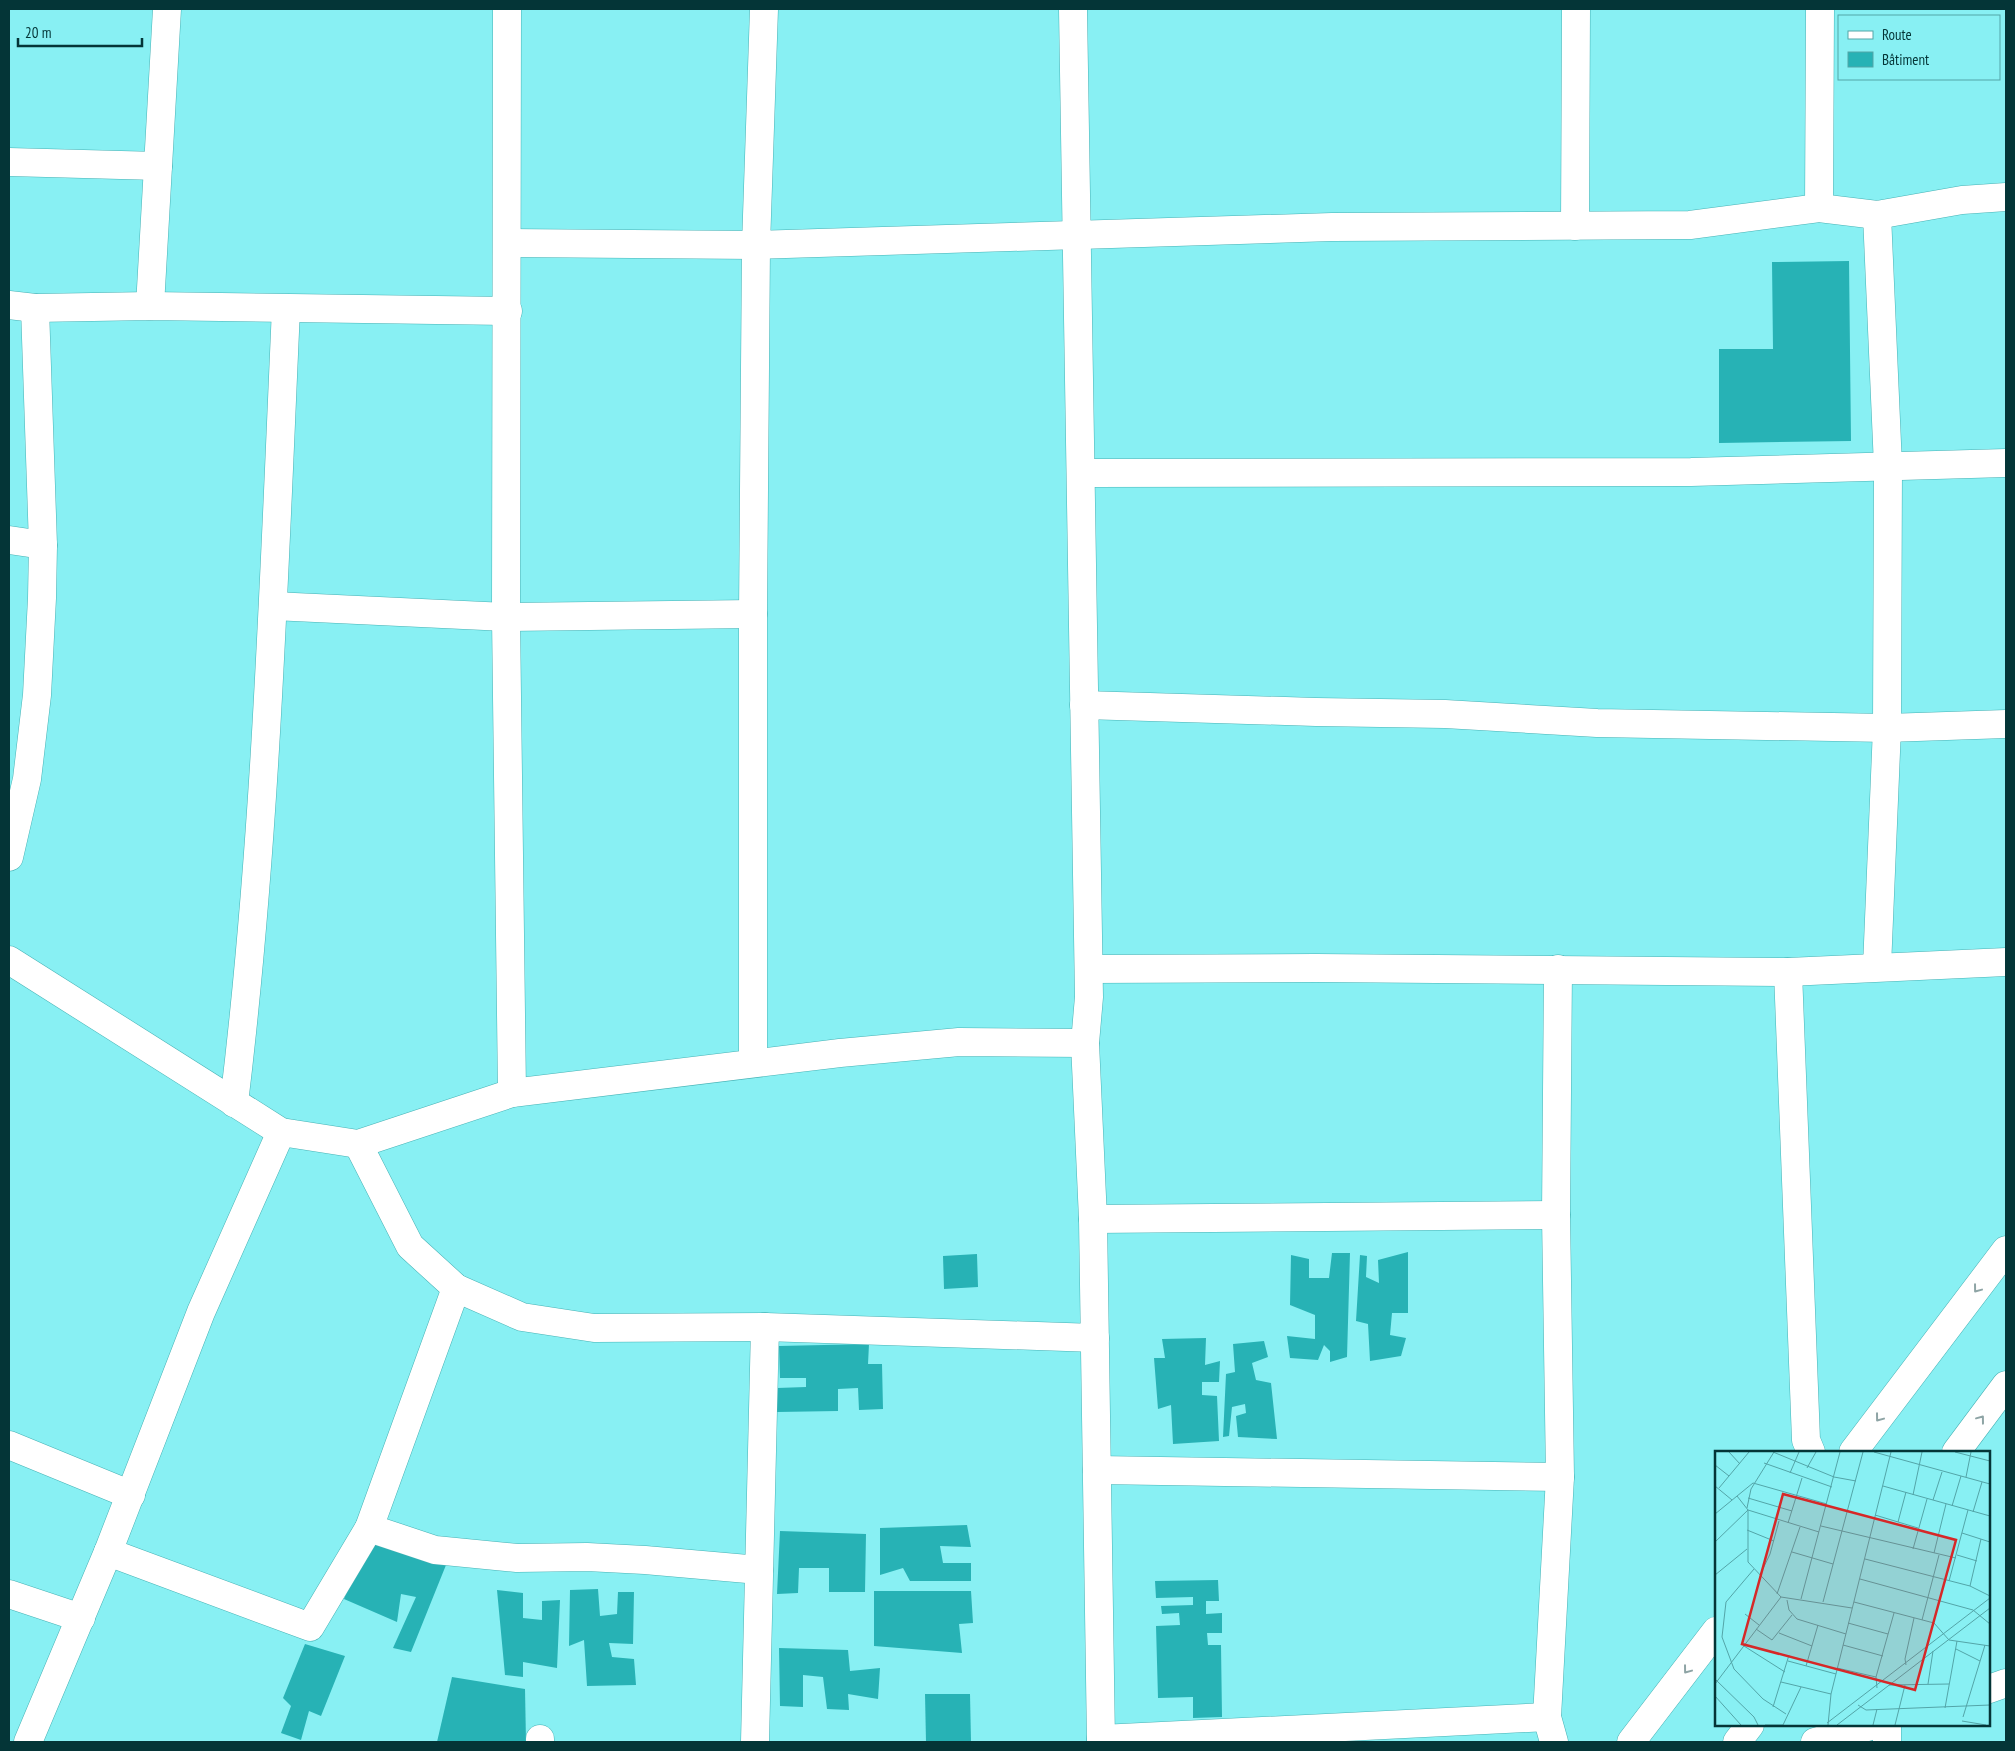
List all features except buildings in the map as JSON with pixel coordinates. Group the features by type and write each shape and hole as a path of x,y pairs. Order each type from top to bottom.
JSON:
{"street":[{"path":"150,306 167,9"},
{"path":"507,9 506,617 512,1093"},
{"path":"753,1063 753,614 756,245 764,9"},
{"path":"1073,9 1090,998 1085,1043 1093,1219 1101,1741 1551,1730 1560,1478 1556,1216 1558,969"},
{"path":"1575,226 1576,9"},
{"path":"1820,9 1820,208"},
{"path":"9,162 158,166"},
{"path":"508,243 756,245 1332,227 1690,225 1820,208 1877,215 1962,200 2006,197"},
{"path":"1877,215 1888,466 1887,728 1877,967"},
{"path":"9,857 27,779 37,695 43,545 22,307 150,306 508,311"},
{"path":"234,1103 256,885 273,606 286,309"},
{"path":"1081,473 1691,472 2006,463"},
{"path":"9,540 43,545"},
{"path":"273,606 506,617 753,614"},
{"path":"1084,705 1445,714 1597,723 1887,728 2006,724"},
{"path":"9,960 281,1132 358,1144 512,1093 753,1063 959,1042 1085,1043"},
{"path":"1089,969 1558,969 1788,972 2006,962"},
{"path":"1788,972 1806,1440 1811,1451"},
{"path":"28,1742 131,1495 201,1312 281,1132"},
{"path":"358,1144 410,1246 456,1288 522,1318 594,1328 765,1327 1095,1338"},
{"path":"1093,1219 1556,1216"},
{"path":"1854,1451 2006,1250"},
{"path":"108,1552 310,1626 369,1528 456,1288"},
{"path":"755,1742 765,1327"},
{"path":"1957,1451 2006,1385"},
{"path":"9,1445 131,1495"},
{"path":"1097,1470 1560,1478"},
{"path":"369,1528 436,1550 517,1558 587,1557 759,1570"},
{"path":"9,1594 81,1618"},
{"path":"1631,1742 1715,1632"},
{"path":"1990,1689 2006,1683"},
{"path":"1737,1742 1749,1726"},
{"path":"1815,1742 1871,1726"},
{"path":"1887,1726 1887,1742"}]}
